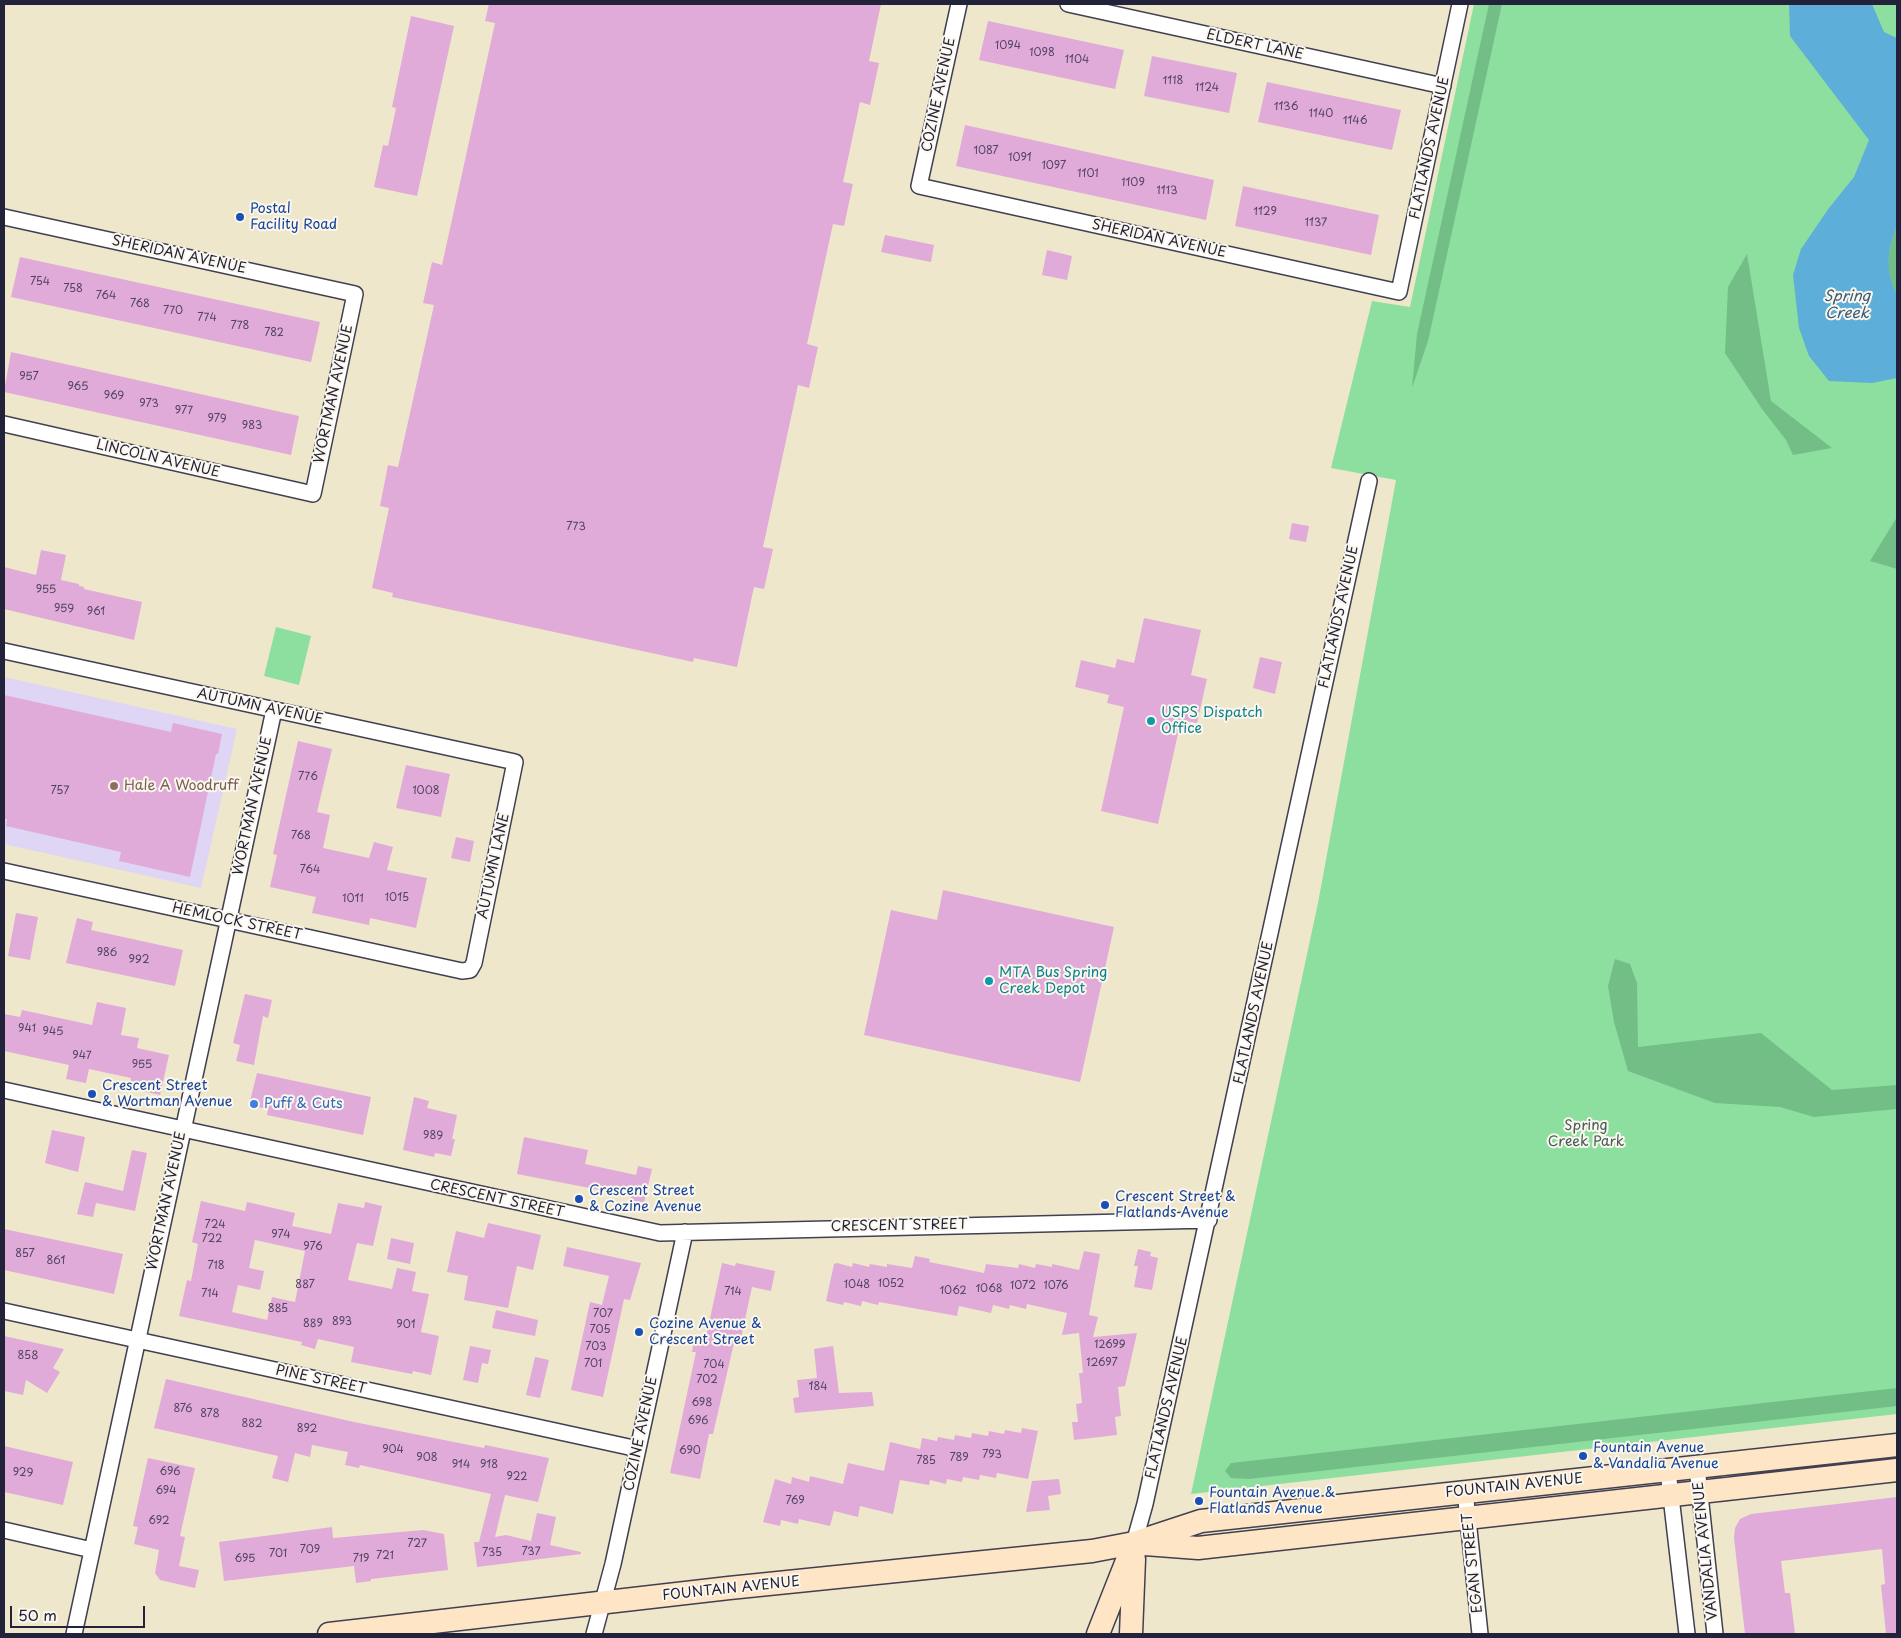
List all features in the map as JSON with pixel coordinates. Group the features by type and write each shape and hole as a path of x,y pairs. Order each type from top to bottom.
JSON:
{"main road":[{"name":"FOUNTAIN AVENUE","path":"329,1634 1092,1551 1134,1543 1201,1521 1897,1445"},
{"name":"FOUNTAIN AVENUE","path":"1134,1543 1198,1548 1897,1470"},
{"name":"FLATLANDS AVENUE","path":"1098,1634 1134,1543"},
{"name":"FLATLANDS AVENUE","path":"1131,1634 1134,1543"}],"street":[{"name":"COZINE AVENUE","path":"919,186 959,4"},
{"name":"ELDERT LANE","path":"1068,4 1443,86"},
{"name":"FLATLANDS AVENUE","path":"1399,292 1460,4"},
{"name":"SHERIDAN AVENUE","path":"919,186 1399,292"},
{"name":"SHERIDAN AVENUE","path":"4,217 355,294"},
{"name":"WORTMAN AVENUE","path":"313,494 355,294"},
{"name":"LINCOLN AVENUE","path":"4,424 313,494"},
{"name":"FLATLANDS AVENUE","path":"1134,1543 1145,1504 1209,1220 1369,481"},
{"name":"AUTUMN AVENUE","path":"4,651 516,762"},
{"name":"WORTMAN AVENUE","path":"74,1634 274,710"},
{"name":"AUTUMN LANE","path":"470,970 474,963 516,762"},
{"name":"HEMLOCK STREET","path":"4,871 462,970 470,970"},
{"name":"CRESCENT STREET","path":"4,1090 660,1233 1209,1220"},
{"name":"COZINE AVENUE","path":"594,1634 613,1564 685,1232"},
{"name":"PINE STREET","path":"4,1311 638,1448"},
{"name":"VANDALIA AVENUE","path":"1697,1468 1715,1634"},
{"name":"VANDALIA AVENUE","path":"1668,1471 1686,1634"},
{"name":"EGAN STREET","path":"1465,1491 1480,1634"},
{"path":"4,1530 92,1550"}],"shaded area":[{"name":"Hale A Woodruff","path":"4,677 237,729 201,888 4,844"}],"green space":[{"name":"Spring Creek Park","path":"1474,4 1897,4 1897,1414 1191,1494 1318,903 1396,480 1331,468 1372,301 1410,307"},
{"path":"1489,4 1502,4 1428,341 1412,388 1417,334"},
{"path":"1897,225 1897,292 1892,282 1889,258 1891,243"},
{"path":"1747,254 1771,401 1832,448 1793,455 1786,440 1762,409 1725,353 1728,287"},
{"path":"1897,517 1897,569 1870,561"},
{"path":"276,627 311,636 299,685 264,676"},
{"path":"1615,959 1630,964 1637,983 1638,1047 1761,1033 1832,1090 1897,1085 1897,1109 1814,1117 1780,1107 1715,1103 1628,1071 1614,1022 1608,986"},
{"path":"1897,1388 1897,1406 1249,1479 1231,1478 1225,1471 1231,1463"}],"water":[{"name":"Spring Creek","path":"1789,4 1872,4 1884,32 1897,38 1897,225 1891,243 1889,266 1892,282 1897,292 1897,378 1872,383 1829,381 1809,356 1799,328 1793,275 1801,249 1829,208 1854,177 1869,140 1790,36"}],"building":[{"path":"489,4 881,4 869,61 879,63 870,105 860,102 843,182 853,184 844,226 833,224 807,344 818,347 809,388 798,385 763,547 773,549 764,589 754,587 737,667 694,658 693,662 392,597 393,593 372,588 389,508 380,506 388,465 398,467 434,305 423,303 432,262 442,265 495,23 485,21"},
{"path":"411,16 454,26 417,196 374,187 383,145 388,146 396,108 392,107"},
{"path":"988,21 1124,50 1115,89 979,60"},
{"path":"1152,56 1237,73 1229,113 1144,96"},
{"path":"1267,82 1401,110 1392,150 1258,122"},
{"path":"965,125 1214,180 1206,220 956,166"},
{"path":"1243,186 1379,215 1371,255 1235,226"},
{"path":"885,235 934,245 931,262 881,252"},
{"path":"1047,250 1072,256 1067,280 1042,275"},
{"path":"20,257 320,322 311,362 11,297"},
{"path":"11,352 299,416 291,455 4,392"},
{"path":"1292,523 1309,526 1306,542 1289,539"},
{"path":"41,550 66,555 61,580 79,584 84,589 142,602 134,640 4,609 4,567 36,575"},
{"name":"USPS Dispatch Office","path":"1144,618 1201,630 1191,675 1207,679 1197,723 1181,720 1158,824 1101,811 1124,707 1107,703 1109,695 1075,687 1081,660 1115,668 1117,659 1134,663"},
{"path":"1260,657 1282,662 1275,694 1253,688"},
{"name":"Hale A Woodruff","path":"4,695 171,732 173,723 222,734 190,877 119,861 121,852 6,826 7,819 4,819"},
{"path":"298,741 332,749 317,812 330,815 323,848 369,858 374,842 393,847 387,870 427,878 416,928 370,918 369,925 312,913 316,897 270,887 277,855 273,854"},
{"path":"406,765 450,774 441,817 396,808"},
{"path":"456,837 474,841 470,862 451,858"},
{"name":"MTA Bus Spring Creek Depot","path":"943,890 1114,927 1080,1082 864,1035 891,910 937,920"},
{"path":"16,913 38,917 30,960 8,956"},
{"path":"77,918 93,922 91,930 183,950 175,986 66,963"},
{"path":"245,994 272,1000 268,1018 263,1016 254,1065 236,1061 240,1045 233,1043"},
{"path":"97,1002 126,1008 121,1035 139,1038 137,1048 169,1055 160,1095 129,1088 131,1078 89,1069 86,1083 66,1079 69,1065 4,1051 4,1014 20,1017 22,1010 92,1025"},
{"path":"257,1073 371,1097 363,1135 267,1115 268,1109 249,1105"},
{"path":"414,1097 429,1101 427,1108 457,1115 451,1156 435,1153 434,1157 403,1150"},
{"path":"52,1130 85,1137 78,1172 45,1163"},
{"path":"524,1137 588,1150 585,1164 636,1175 638,1166 652,1169 644,1203 630,1200 631,1196 517,1174"},
{"path":"132,1150 147,1153 135,1211 96,1203 93,1217 77,1214 85,1182 123,1191"},
{"path":"201,1201 245,1211 247,1202 295,1213 292,1226 331,1234 338,1203 364,1208 365,1202 382,1206 373,1246 357,1243 348,1280 392,1289 397,1268 416,1272 412,1291 429,1294 421,1332 439,1336 431,1375 413,1371 412,1374 351,1362 354,1347 318,1339 315,1349 301,1345 302,1342 179,1316 187,1280 191,1281 198,1244 192,1242","holes":["255,1240 305,1251 295,1302 272,1297 267,1320 232,1312 238,1285 260,1290 264,1271 249,1268"]},
{"path":"488,1223 541,1235 533,1270 517,1266 508,1308 464,1300 468,1276 447,1272 456,1231 484,1238"},
{"path":"4,1229 123,1254 114,1294 4,1270"},
{"path":"391,1238 414,1243 410,1264 387,1259"},
{"path":"567,1247 641,1263 630,1300 624,1299 603,1397 571,1390 590,1302 602,1305 609,1276 563,1266"},
{"path":"1138,1249 1151,1252 1150,1256 1158,1258 1152,1290 1134,1287 1138,1266 1134,1266"},
{"path":"1084,1251 1100,1254 1089,1315 1098,1317 1093,1337 1137,1333 1125,1386 1118,1387 1121,1416 1115,1417 1117,1435 1074,1440 1072,1422 1078,1422 1076,1404 1082,1403 1079,1373 1083,1373 1079,1333 1062,1335 1067,1313 1027,1304 1026,1309 1010,1305 1009,1309 993,1305 991,1313 959,1306 957,1316 879,1302 878,1305 862,1301 861,1306 844,1302 843,1305 826,1301 834,1264 837,1263 852,1267 853,1263 869,1267 870,1264 887,1267 887,1264 912,1268 915,1256 930,1259 929,1262 984,1273 986,1264 1018,1268 1019,1264 1035,1268 1036,1264 1052,1267 1052,1264 1079,1270"},
{"path":"722,1263 735,1266 736,1263 775,1271 771,1291 752,1287 741,1338 738,1337 737,1344 734,1343 713,1434 709,1434 700,1479 670,1473 696,1352 692,1352 695,1335 706,1337"},
{"path":"496,1310 538,1320 535,1336 492,1328"},
{"path":"4,1336 64,1349 53,1368 60,1372 47,1393 26,1380 23,1395 4,1391"},
{"path":"470,1346 491,1350 488,1364 482,1363 478,1383 463,1380"},
{"path":"833,1346 839,1393 872,1392 874,1406 795,1413 793,1398 799,1397 797,1380 817,1378 814,1349"},
{"path":"535,1357 549,1360 540,1398 526,1395"},
{"path":"166,1379 354,1422 484,1448 485,1445 549,1458 538,1502 505,1495 495,1537 506,1535 531,1541 537,1513 556,1517 550,1545 581,1552 581,1554 477,1567 474,1542 479,1542 491,1494 360,1465 359,1468 345,1465 348,1452 312,1445 310,1457 295,1453 288,1482 272,1478 278,1456 154,1428"},
{"path":"1022,1428 1038,1431 1028,1479 997,1473 996,1478 980,1475 979,1480 963,1477 962,1482 947,1479 946,1484 930,1480 929,1485 900,1480 893,1514 860,1506 858,1517 834,1511 830,1526 799,1519 798,1524 781,1520 780,1526 763,1522 775,1479 791,1484 792,1477 809,1482 810,1476 843,1484 848,1463 884,1471 890,1442 920,1449 922,1438 937,1441 938,1437 954,1440 955,1435 971,1438 972,1433 988,1436 989,1431 1004,1434 1005,1430 1021,1433"},
{"path":"4,1446 73,1462 63,1505 4,1492"},
{"path":"148,1458 195,1468 180,1536 185,1537 179,1566 199,1570 195,1588 160,1580 155,1573 159,1550 134,1544 138,1527 133,1526"},
{"path":"1059,1479 1061,1494 1048,1496 1050,1510 1026,1512 1032,1481"},
{"path":"1897,1497 1897,1634 1886,1634 1881,1585 1885,1584 1882,1549 1781,1561 1785,1593 1790,1593 1795,1634 1745,1634 1734,1538 1735,1528 1740,1519 1751,1514"},
{"path":"332,1527 333,1538 423,1530 444,1534 448,1570 371,1579 371,1581 356,1583 354,1566 224,1581 219,1542"}],"place":[{"name":"Postal Facility Road","path":"240,217"},
{"name":"USPS Dispatch Office","path":"1151,721"},
{"name":"Hale A Woodruff","path":"114,786"},
{"name":"MTA Bus Spring Creek Depot","path":"989,981"},
{"name":"Crescent Street & Wortman Avenue","path":"92,1094"},
{"name":"Puff & Cuts","path":"254,1104"},
{"name":"Crescent Street & Cozine Avenue","path":"579,1199"},
{"name":"Crescent Street & Flatlands Avenue","path":"1105,1205"},
{"name":"Cozine Avenue & Crescent Street","path":"639,1332"},
{"name":"Fountain Avenue & Vandalia Avenue","path":"1583,1456"},
{"name":"Fountain Avenue & Flatlands Avenue","path":"1199,1501"}]}
